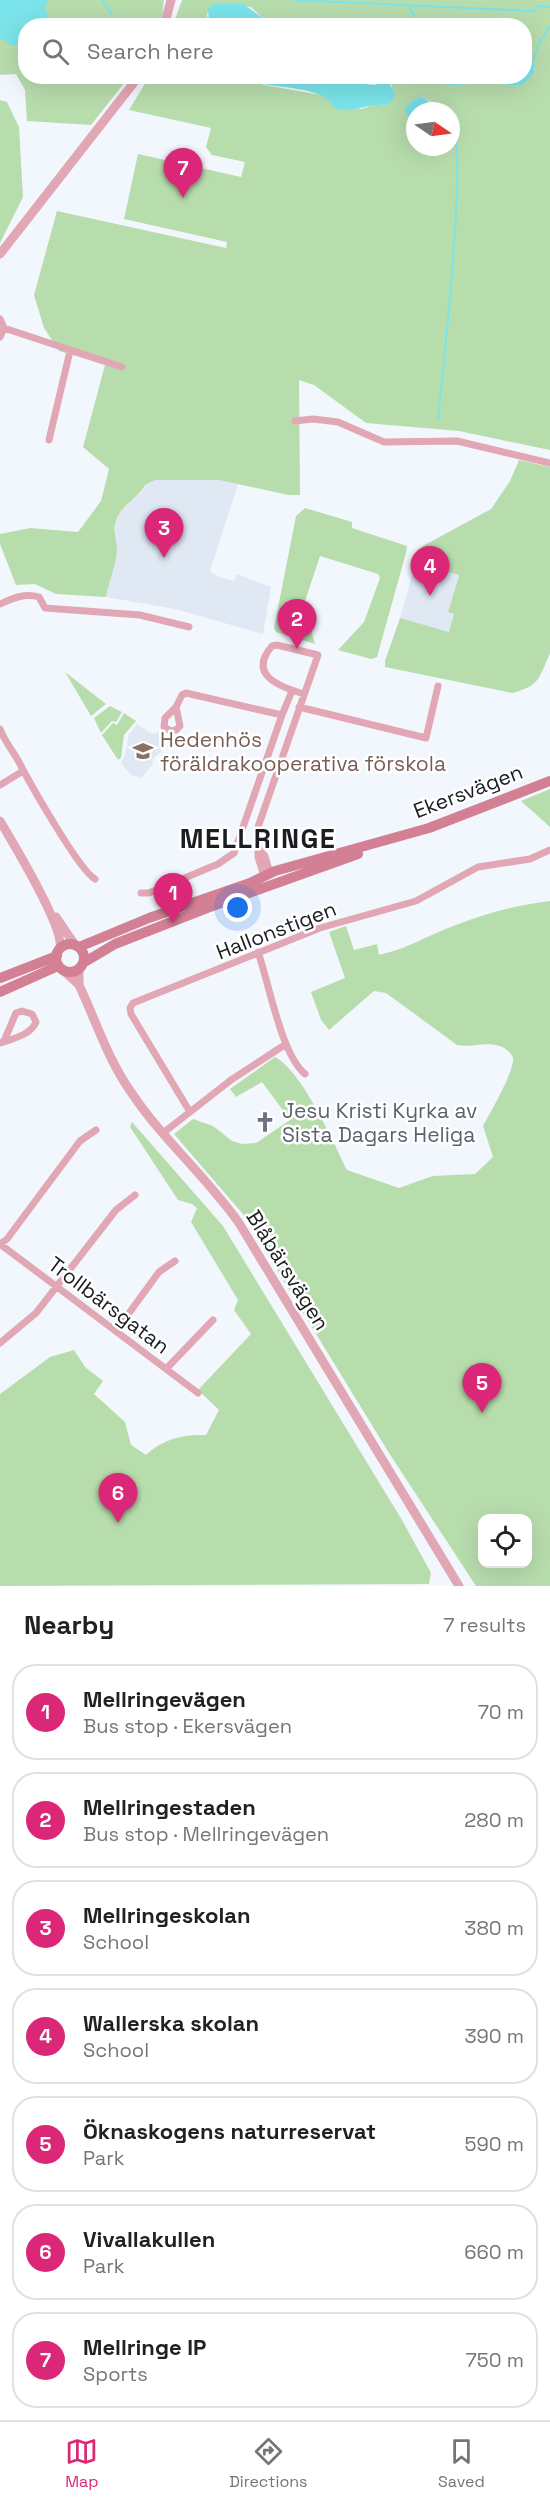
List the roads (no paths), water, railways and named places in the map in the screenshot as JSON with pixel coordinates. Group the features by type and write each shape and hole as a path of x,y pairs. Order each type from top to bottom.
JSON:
{"main road":[{"name":"Ekersvägen","path":"77,946 149,918 399,837 550,781"},
{"name":"Ekersvägen","path":"81,966 115,944 269,880"},
{"path":"0,992 60,960 66,945 77,946 84,953 81,966 72,972 60,960"},
{"path":"0,978 60,960"}],"street":[{"path":"166,18 171,0"},
{"path":"0,254 133,84"},
{"path":"0,320 4,328 122,367"},
{"path":"0,337 4,328"},
{"path":"49,440 70,351"},
{"path":"295,421 313,419 338,422 384,442 457,441 550,463"},
{"path":"0,604 16,597 34,596 39,597 45,608 140,615 189,627"},
{"path":"269,880 258,857 260,850 258,827 318,655 277,645 272,646 263,661 264,670 276,685 304,694"},
{"path":"299,707 426,738 438,686"},
{"path":"141,893 149,893 218,864 234,853 292,691"},
{"path":"176,707 179,699 186,693 282,715"},
{"path":"0,729 65,842 88,875 95,879"},
{"path":"0,785 23,771"},
{"path":"0,821 53,917 61,938 60,960"},
{"name":"Hallonstigen","path":"190,1112 130,1014 133,1003 320,928 416,901 478,867 530,859 550,850"},
{"path":"53,917 77,946"},
{"path":"258,952 286,1044 295,1063 305,1074"},
{"name":"Blåbärsvägen","path":"60,960 79,985 120,1076 162,1133 210,1185 239,1223 455,1585"},
{"name":"Blåbärsvägen","path":"79,985 81,966"},
{"path":"27,1011 32,1014 36,1022 32,1030 2,1042 16,1013 27,1011"},
{"path":"162,1133 231,1080 286,1044"},
{"path":"0,1244 7,1239 80,1141 96,1130"},
{"path":"0,1343 36,1313 116,1210 135,1195"},
{"name":"Trollbärsgatan","path":"0,1244 198,1393"},
{"path":"116,1331 159,1272 175,1261"},
{"path":"166,1369 213,1320"}],"water":[{"path":"0,0 48,0 45,10 50,18 18,18 18,44 13,46 0,38"},
{"path":"216,3 243,4 263,18 209,18 208,8"},
{"path":"532,62 535,65 532,75"},
{"path":"264,84 390,84 395,94 392,101 386,105 341,110 334,108 328,100 318,94"},
{"path":"420,96 430,102 411,102"}],"waterway":[{"path":"102,0 113,16"},
{"path":"295,0 534,11 537,6 550,7"},
{"path":"410,6 410,11 417,18"},
{"path":"533,61 539,43 550,26"},
{"path":"438,419 453,264 456,156"}],"place":[{"name":"Mellringe IP","path":"183,198"},
{"name":"Mellringeskolan","path":"164,558"},
{"name":"Wallerska skolan","path":"430,596"},
{"name":"Mellringestaden","path":"297,649"},
{"name":"Hedenhös föräldrakooperativa förskola","path":"143,751"},
{"name":"Mellringevägen","path":"173,923"},
{"name":"Jesu Kristi Kyrka av Sista Dagars Heliga","path":"265,1122"},
{"name":"Öknaskogens naturreservat","path":"482,1413"},
{"name":"Vivallakullen","path":"118,1523"}],"district":[{"name":"MELLRINGE","path":"258,838"}]}
